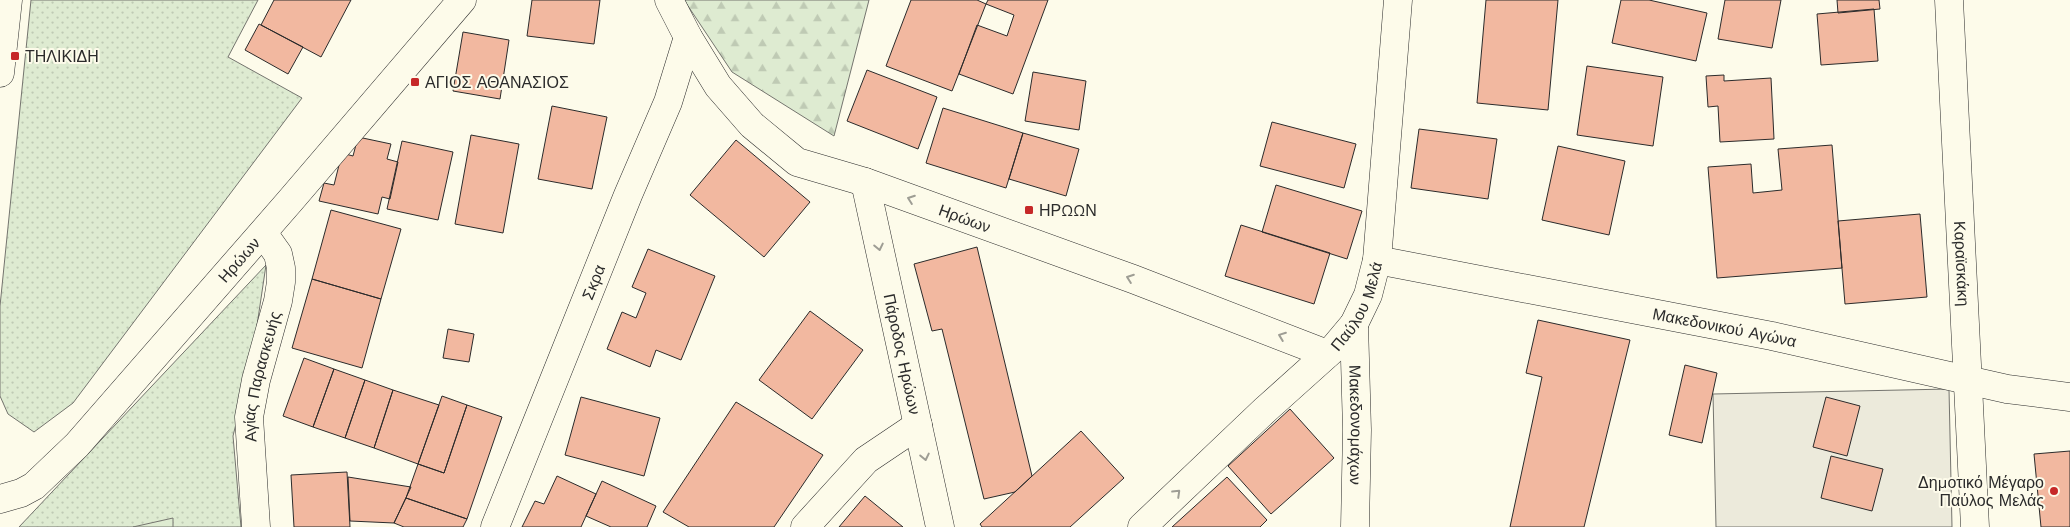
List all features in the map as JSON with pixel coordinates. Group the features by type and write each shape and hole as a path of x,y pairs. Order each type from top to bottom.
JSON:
{"street":[{"path":"0,73 8,0"},
{"name":"Ηρώων","path":"0,499 20,493 34,486 56,467 263,233 462,0"},
{"name":"Ηρώων","path":"669,0 688,37 718,86 746,119 797,162 865,182 1133,279 1327,354"},
{"name":"Παύλου Μελά","path":"1142,527 1327,354 1354,324 1368,295 1377,260 1398,0"},
{"name":"Καραϊσκάκη","path":"1949,0 1966,381 1975,527"},
{"name":"Σκρα","path":"496,527 621,213 668,102 688,37"},
{"name":"Πάροδος Ηρώων","path":"865,182 940,527"},
{"name":"Αγίας Παρασκευής","path":"256,527 250,416 256,380 278,301 281,268 278,254 263,233"},
{"name":"Μακεδονικού Αγώνα","path":"1377,260 1772,336 1966,381 2034,394 2070,397"},
{"name":"Μακεδονομάχων","path":"1354,324 1358,430 1355,527"},
{"path":"805,527 866,460 918,425"}],"green space":[{"path":"31,0 258,0 228,57 302,98 73,403 34,432 8,414 0,396 0,306"},
{"path":"684,0 869,0 834,136 732,72"},
{"path":"266,265 252,359 233,436 241,527 19,527"},
{"path":"173,518 173,527 133,527"}],"shaded area":[{"path":"1949,389 1952,527 1716,527 1713,394"}],"building":[{"path":"274,0 351,0 321,57 261,25"},
{"path":"532,0 600,0 594,44 527,36"},
{"path":"911,0 977,0 986,4 952,91 886,66"},
{"path":"988,0 1048,0 1013,94 959,74 977,25 1007,36 1014,15 986,4"},
{"path":"1486,0 1558,0 1548,110 1477,103"},
{"path":"1621,0 1649,0 1707,13 1696,61 1612,43"},
{"path":"1725,0 1781,0 1772,48 1718,39"},
{"path":"1837,0 1879,0 1880,9 1838,13"},
{"path":"1874,9 1878,61 1821,65 1817,14"},
{"path":"259,24 303,47 288,74 245,50"},
{"path":"463,32 509,40 500,99 453,91"},
{"path":"1587,66 1663,77 1653,146 1577,135"},
{"path":"867,70 937,97 918,149 847,121"},
{"path":"1033,72 1086,81 1079,130 1025,121"},
{"path":"1724,75 1724,81 1771,78 1774,139 1720,142 1718,106 1708,107 1706,76"},
{"path":"552,106 607,117 592,189 538,179"},
{"path":"943,108 1023,133 1006,188 926,163"},
{"path":"1272,122 1356,144 1344,188 1260,166"},
{"path":"1419,129 1497,139 1488,199 1411,188"},
{"path":"1023,133 1079,149 1066,196 1009,179"},
{"path":"471,135 519,144 503,233 455,224"},
{"path":"358,137 391,144 387,159 398,162 390,199 382,197 378,214 319,201 324,183 334,185 342,153 353,156"},
{"path":"736,140 810,202 764,257 690,195"},
{"path":"402,141 453,152 438,220 387,209"},
{"path":"1832,145 1842,268 1717,278 1708,167 1751,164 1753,193 1782,190 1778,149"},
{"path":"1558,146 1625,161 1609,235 1542,220"},
{"path":"1276,185 1362,211 1347,259 1262,232"},
{"path":"331,210 401,229 381,299 312,279"},
{"path":"1920,214 1927,297 1845,304 1838,221"},
{"path":"1241,225 1330,253 1314,304 1225,276"},
{"path":"977,247 1032,476 1015,492 984,499 942,329 932,331 914,264"},
{"path":"648,249 715,276 681,360 656,350 650,367 607,349 622,312 636,318 646,293 632,287"},
{"path":"312,279 381,299 362,368 292,348"},
{"path":"810,311 863,350 812,419 759,380"},
{"path":"1538,320 1630,340 1584,527 1510,527 1542,377 1526,373"},
{"path":"448,329 474,334 469,362 443,358"},
{"path":"304,358 334,369 313,427 283,416"},
{"path":"1685,365 1717,373 1702,443 1669,435"},
{"path":"334,369 365,380 345,438 313,427"},
{"path":"365,380 393,390 374,448 345,438"},
{"path":"393,390 439,405 418,464 374,448"},
{"path":"442,396 467,405 444,473 418,464"},
{"path":"581,397 660,418 644,476 565,455"},
{"path":"1826,397 1860,406 1847,456 1813,447"},
{"path":"736,402 823,455 774,527 689,527 663,512"},
{"path":"467,405 502,417 467,519 406,498 418,464 444,473"},
{"path":"1290,409 1334,458 1271,514 1228,466"},
{"path":"1081,431 1124,478 1070,527 982,527 980,524"},
{"name":"Δημοτικό Μέγαρο Παύλος Μελάς","path":"2070,451 2070,527 2041,527 2034,454"},
{"path":"1831,456 1883,469 1872,511 1821,498"},
{"path":"347,472 350,527 294,527 291,475"},
{"path":"557,476 596,494 581,527 522,527 535,501 544,504"},
{"path":"348,477 411,487 394,523 350,521"},
{"path":"1227,477 1267,520 1260,527 1172,527"},
{"path":"602,481 656,506 647,527 611,527 586,516"},
{"path":"865,496 903,527 839,527"},
{"path":"406,498 467,519 463,527 404,527 394,523"}],"place":[{"name":"ΤΗΛΙΚΙΔΗ","path":"15,56"},
{"name":"ΑΓΙΟΣ ΑΘΑΝΑΣΙΟΣ","path":"415,82"},
{"name":"ΗΡΩΩΝ","path":"1029,210"},
{"name":"Δημοτικό Μέγαρο Παύλος Μελάς","path":"2054,491"}]}
